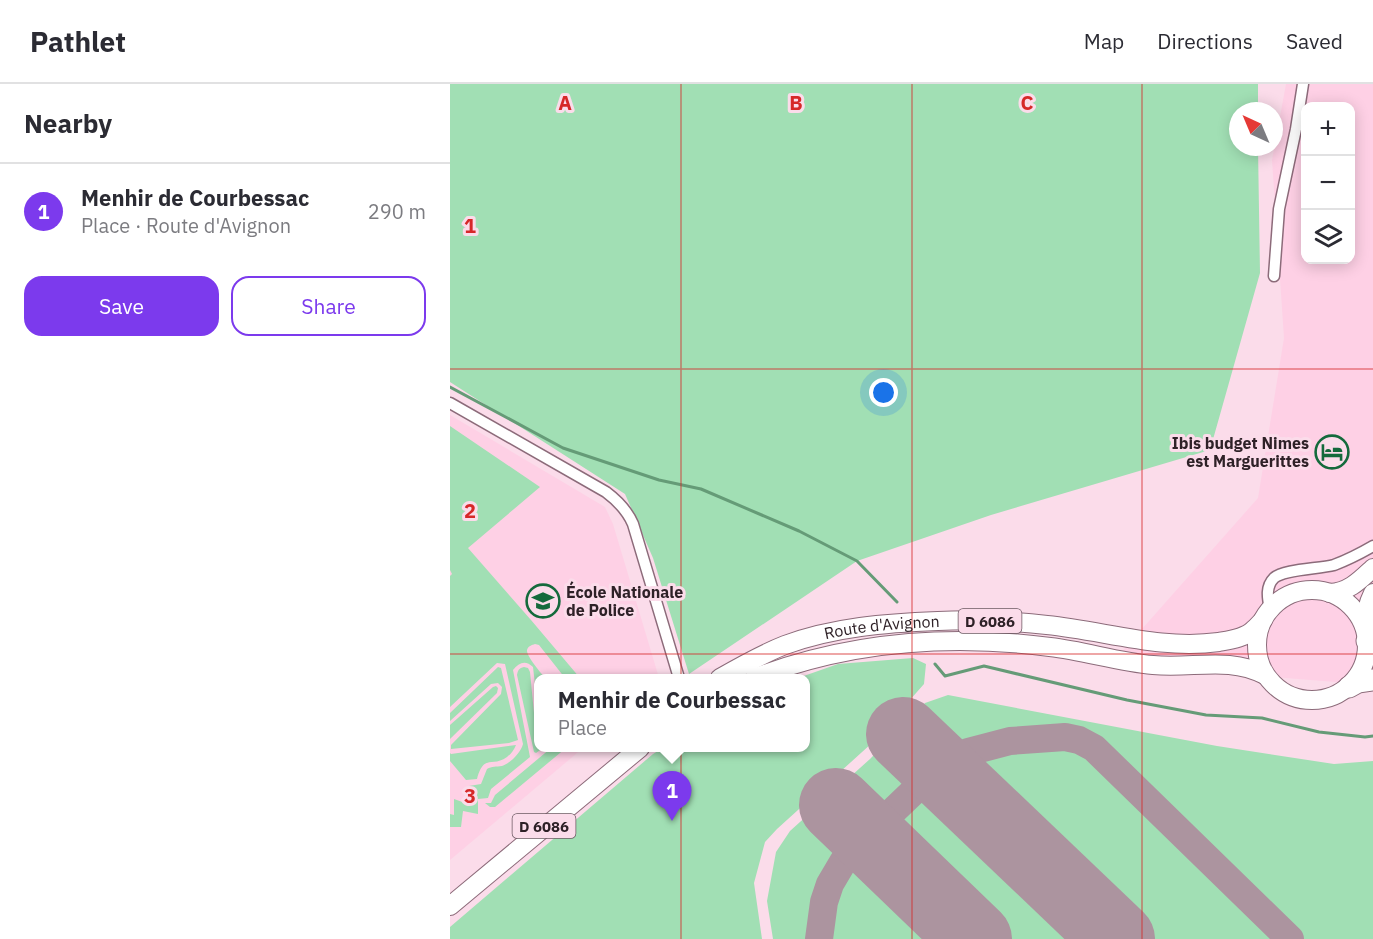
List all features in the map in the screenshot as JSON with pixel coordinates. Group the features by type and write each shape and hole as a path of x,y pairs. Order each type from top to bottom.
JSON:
{"highway":[{"path":"1349,687 1358,682 1373,680"}],"main road":[{"path":"1330,593 1350,588 1373,568"},
{"path":"1368,640 1359,616 1342,598 1313,590 1298,591 1284,598 1266,615 1257,634 1256,648 1265,675 1275,687 1289,696 1304,700 1320,700 1335,695 1349,687 1365,661 1368,640 1365,613 1373,593"},
{"name":"Route d'Avignon","path":"727,674 785,645 862,626 939,621 1010,622 1048,625 1150,642 1206,644 1233,639 1253,631 1266,615"},
{"name":"Route d'Avignon","path":"766,674 805,661 856,650 880,646 954,642 1036,645 1163,666 1226,664 1244,667 1265,675"},
{"name":"D 6086","path":"450,890 615,752"},
{"name":"D 6086","path":"450,906 634,752"}],"street":[{"path":"1274,276 1279,209 1303,84"},
{"path":"450,403 618,501 628,513 633,524 678,674"},
{"path":"1266,615 1268,591 1275,577 1284,573 1334,565 1373,546"}],"shaded area":[{"path":"1286,84 1373,84 1373,685 1111,664 1258,498 1284,338 1272,160 1273,156 1283,156 1283,102"},
{"name":"École Nationale de Police","path":"450,415 605,507 613,524 658,674 534,674 534,752 578,752 450,860"}],"green space":[{"path":"450,84 1258,84 1258,102 1229,102 1229,156 1258,156 1260,273 1210,450 991,515 857,561 689,674 653,558 625,494 450,382"},
{"path":"450,426 540,487 468,548 577,674 562,674 539,645 535,644 528,648 527,653 542,674 534,676 533,667 528,663 518,665 513,670 530,757 491,789 488,798 478,799 478,814 463,811 461,827 450,827 450,814 454,815 454,799 468,804 469,786 481,784 487,769 509,762 518,754 523,744 505,664 497,663 450,707 450,576 452,574 450,570"},
{"path":"913,658 926,664 924,684 872,743 765,842 754,883 762,939 450,939 450,927 656,752 810,752 809,674 838,664"},
{"path":"498,667 501,668 518,740 451,749 451,745 501,694 502,687 498,683 491,684 450,721 450,713"},
{"path":"521,668 528,668 530,672 534,713 534,752 517,675"},
{"path":"496,686 497,693 450,739 450,725"},
{"path":"948,695 1217,746 1334,764 1373,761 1373,939 773,939 767,901 776,852 790,831 870,759 925,703"},
{"path":"516,745 507,757 483,766 477,779 466,780 450,761 450,753"},
{"path":"546,752 561,752 495,807 490,807 485,803 491,803 495,795"}],"waterway":[{"path":"450,387 563,448 659,480 701,489 799,531 857,561 897,602"},
{"path":"935,664 945,676 984,666 1127,700 1206,715 1262,718 1319,732 1373,736"}],"taxiway":[{"path":"819,939 824,902 830,884 843,862 938,768 968,752 1010,741 1065,737 1079,740 1094,748 1290,939"}],"runway":[{"path":"903,734 1118,939"},
{"path":"836,805 975,939"}],"place":[{"name":"Ibis budget Nimes est Marguerittes","path":"1332,452"},
{"name":"École Nationale de Police","path":"543,601"},
{"name":"Menhir de Courbessac","path":"672,821"}]}
